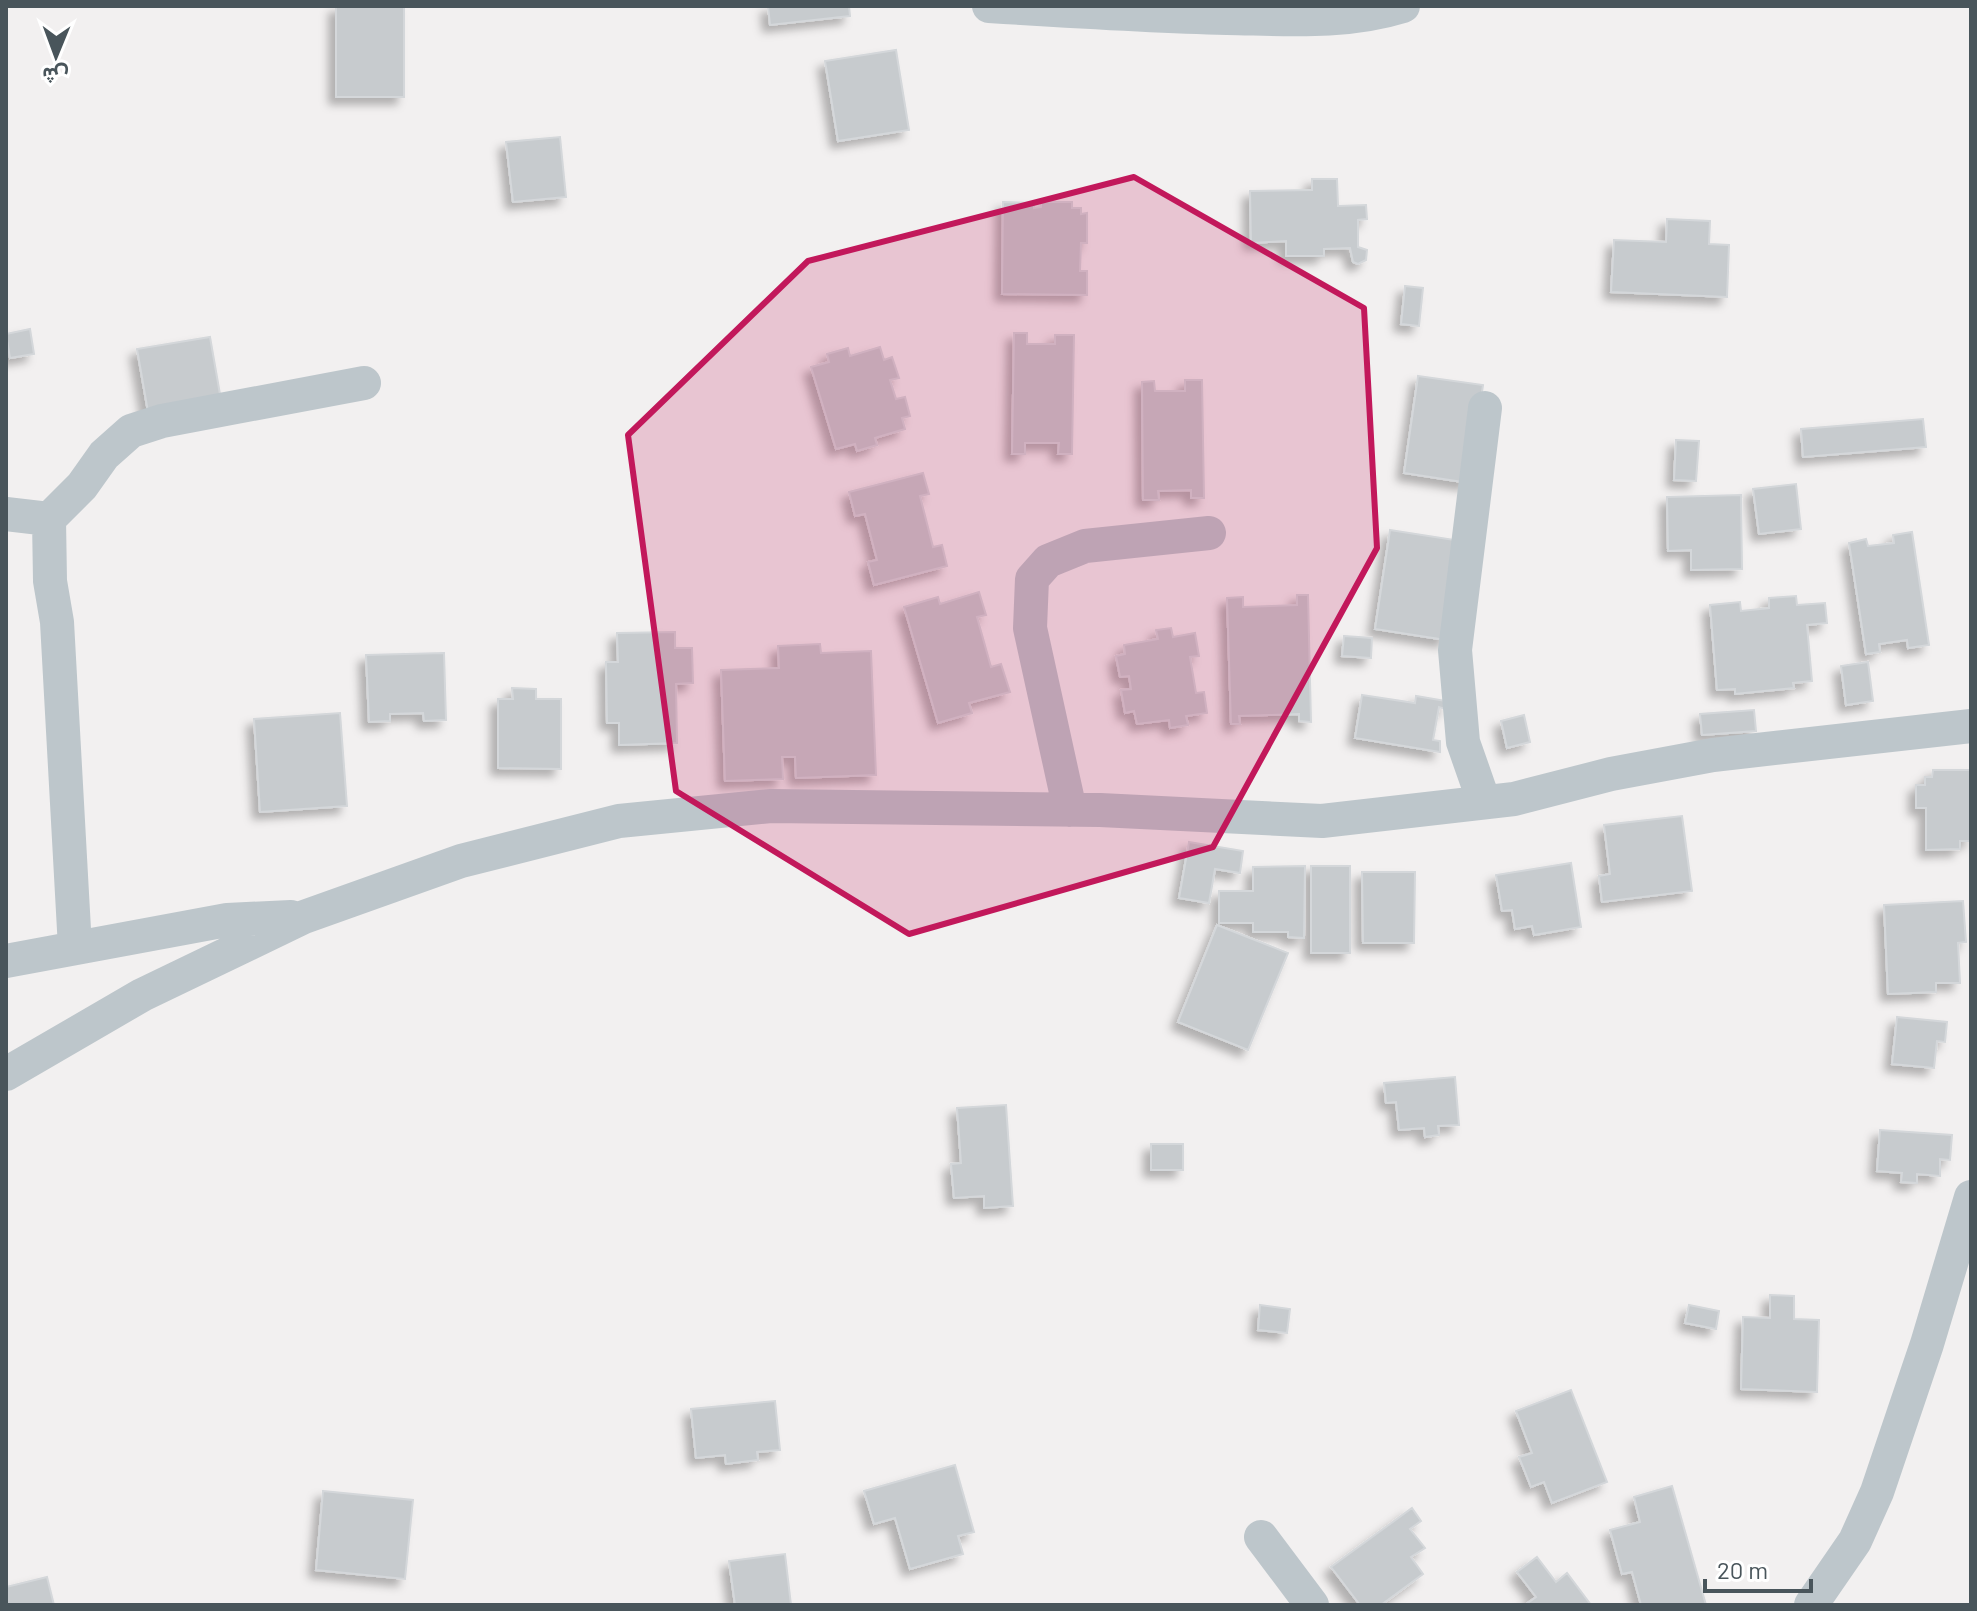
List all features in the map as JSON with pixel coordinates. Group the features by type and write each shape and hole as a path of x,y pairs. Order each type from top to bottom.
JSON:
{"street":[{"path":"989,6 1159,16 1324,20 1362,16 1403,6"},
{"path":"75,948 57,622 50,581 49,519 82,486 104,455 131,431 162,421 364,383"},
{"path":"1484,802 1463,742 1455,650 1485,408"},
{"path":"6,514 49,519"},
{"path":"1070,810 1030,628 1032,579 1048,561 1085,546 1209,533"},
{"path":"6,1074 142,995 304,917 461,861 619,821 771,806 1070,810 1322,821 1514,799 1611,774 1713,755 1971,726"},
{"path":"6,961 227,920 304,917"},
{"path":"1811,1605 1855,1541 1877,1492 1927,1344 1971,1197"},
{"path":"1261,1537 1312,1605"}],"highlighted area":[{"path":"1134,177 1364,308 1377,548 1213,847 909,934 676,791 628,435 808,261"}],"building":[{"path":"336,6 404,6 404,97 336,97"},
{"path":"768,6 849,6 850,16 770,25"},
{"path":"896,50 909,130 838,141 825,61"},
{"path":"560,137 566,197 513,202 506,142"},
{"path":"1312,179 1337,179 1338,206 1366,205 1367,219 1358,220 1358,247 1367,250 1366,260 1358,264 1353,262 1350,248 1324,249 1324,256 1286,256 1286,241 1251,243 1250,191 1312,190"},
{"path":"1003,202 1034,203 1034,208 1041,207 1041,202 1072,202 1072,208 1081,208 1081,214 1087,213 1087,243 1081,243 1080,271 1087,271 1087,295 1002,294"},
{"path":"1667,219 1710,221 1709,244 1729,245 1727,297 1611,292 1614,240 1666,242"},
{"path":"1405,286 1423,288 1419,326 1401,324"},
{"path":"30,329 34,354 10,358 6,334"},
{"path":"1014,333 1027,333 1027,344 1055,344 1055,335 1074,335 1072,454 1058,454 1059,443 1025,443 1025,454 1012,454"},
{"path":"210,337 221,400 148,412 137,349"},
{"path":"880,347 884,360 892,357 899,378 890,380 896,399 905,397 910,416 902,418 905,429 875,438 877,445 857,451 855,444 836,449 811,367 829,362 827,354 848,348 850,356"},
{"path":"1418,376 1483,385 1469,483 1404,473"},
{"path":"1185,380 1202,380 1204,498 1191,498 1191,490 1158,491 1159,500 1143,500 1142,382 1154,381 1155,391 1185,391"},
{"path":"1923,419 1926,447 1803,457 1801,429"},
{"path":"1676,440 1699,441 1696,481 1674,480"},
{"path":"923,473 929,494 920,496 933,547 942,545 947,566 874,585 868,562 877,560 865,514 855,516 849,492"},
{"path":"1796,484 1801,529 1759,534 1753,489"},
{"path":"1741,495 1742,569 1691,570 1691,550 1668,551 1667,497"},
{"path":"1390,530 1461,541 1446,640 1375,629"},
{"path":"1912,532 1929,645 1908,648 1907,640 1879,644 1880,652 1866,654 1849,543 1866,539 1868,546 1894,543 1893,535"},
{"path":"979,592 986,615 977,617 991,667 1001,664 1010,692 969,703 972,713 938,723 904,607 938,597 940,604"},
{"path":"1297,595 1308,595 1311,722 1299,721 1299,714 1239,716 1240,724 1231,724 1227,598 1243,597 1243,607 1297,605"},
{"path":"1796,596 1797,605 1825,603 1827,623 1807,625 1812,681 1793,683 1794,688 1735,694 1735,689 1717,690 1710,605 1740,602 1741,611 1769,608 1769,598"},
{"path":"1171,628 1173,637 1195,633 1199,656 1190,657 1196,693 1204,692 1207,713 1186,716 1188,725 1170,728 1169,720 1137,724 1134,711 1125,713 1121,690 1131,689 1129,676 1120,677 1116,656 1125,654 1124,645 1158,639 1156,630"},
{"path":"675,632 675,648 692,648 693,683 676,684 677,743 619,745 619,723 607,723 606,662 618,662 617,633"},
{"path":"1344,636 1372,638 1371,658 1342,656"},
{"path":"820,644 821,653 871,651 876,775 796,778 795,757 782,757 783,779 725,781 721,670 779,668 778,646"},
{"path":"444,653 446,720 424,721 423,713 390,714 390,721 369,722 366,655"},
{"path":"1868,662 1873,701 1846,705 1841,666"},
{"path":"512,688 536,689 536,699 561,699 561,769 498,768 498,699 513,699"},
{"path":"1362,695 1415,703 1416,696 1446,701 1445,709 1439,707 1433,740 1440,741 1440,752 1355,738"},
{"path":"1754,710 1756,731 1702,735 1700,714"},
{"path":"340,713 347,806 260,812 254,719"},
{"path":"1524,715 1530,742 1507,748 1501,721"},
{"path":"1933,770 1971,770 1971,841 1960,841 1960,849 1926,850 1926,808 1916,808 1916,785 1925,785 1925,777 1932,777"},
{"path":"1682,816 1692,891 1602,902 1599,876 1610,874 1604,825"},
{"path":"1189,842 1243,851 1240,873 1215,869 1209,903 1179,898"},
{"path":"1571,863 1581,927 1534,935 1532,926 1515,929 1512,910 1502,911 1496,875"},
{"path":"1305,866 1304,938 1288,937 1288,932 1253,932 1253,923 1219,923 1219,891 1253,891 1253,867"},
{"path":"1311,866 1350,866 1350,953 1311,953"},
{"path":"1362,872 1415,872 1414,943 1363,943"},
{"path":"1963,901 1966,942 1958,943 1960,983 1936,983 1936,992 1888,994 1884,905"},
{"path":"1217,925 1288,953 1248,1050 1178,1022"},
{"path":"1897,1017 1947,1022 1945,1042 1937,1041 1934,1068 1892,1064"},
{"path":"1455,1077 1459,1125 1438,1126 1439,1135 1425,1137 1424,1128 1399,1130 1396,1102 1386,1103 1384,1083"},
{"path":"1006,1105 1013,1206 984,1208 984,1196 954,1198 951,1164 961,1163 957,1108"},
{"path":"1880,1130 1952,1135 1950,1160 1940,1159 1940,1176 1917,1174 1917,1183 1901,1182 1902,1173 1877,1171"},
{"path":"1151,1144 1183,1144 1183,1170 1151,1170"},
{"path":"1770,1295 1794,1296 1794,1319 1819,1320 1817,1392 1741,1389 1743,1317 1770,1318"},
{"path":"1260,1305 1290,1309 1287,1333 1258,1330"},
{"path":"1689,1305 1719,1311 1716,1329 1685,1323"},
{"path":"1571,1390 1607,1482 1552,1503 1544,1482 1531,1487 1519,1457 1532,1453 1516,1411"},
{"path":"775,1401 780,1450 757,1452 758,1460 726,1464 725,1455 696,1458 691,1409"},
{"path":"955,1465 974,1532 958,1536 963,1554 910,1569 895,1518 874,1524 864,1491"},
{"path":"1672,1486 1706,1605 1641,1605 1632,1572 1622,1574 1610,1530 1640,1522 1634,1497"},
{"path":"323,1491 413,1500 405,1579 316,1570"},
{"path":"1412,1508 1421,1521 1410,1529 1425,1548 1411,1557 1423,1574 1381,1605 1360,1605 1331,1567"},
{"path":"785,1554 791,1605 735,1605 729,1561"},
{"path":"1537,1557 1556,1582 1567,1573 1591,1605 1525,1605 1536,1597 1517,1572"},
{"path":"47,1577 54,1605 6,1605 6,1587"}]}
